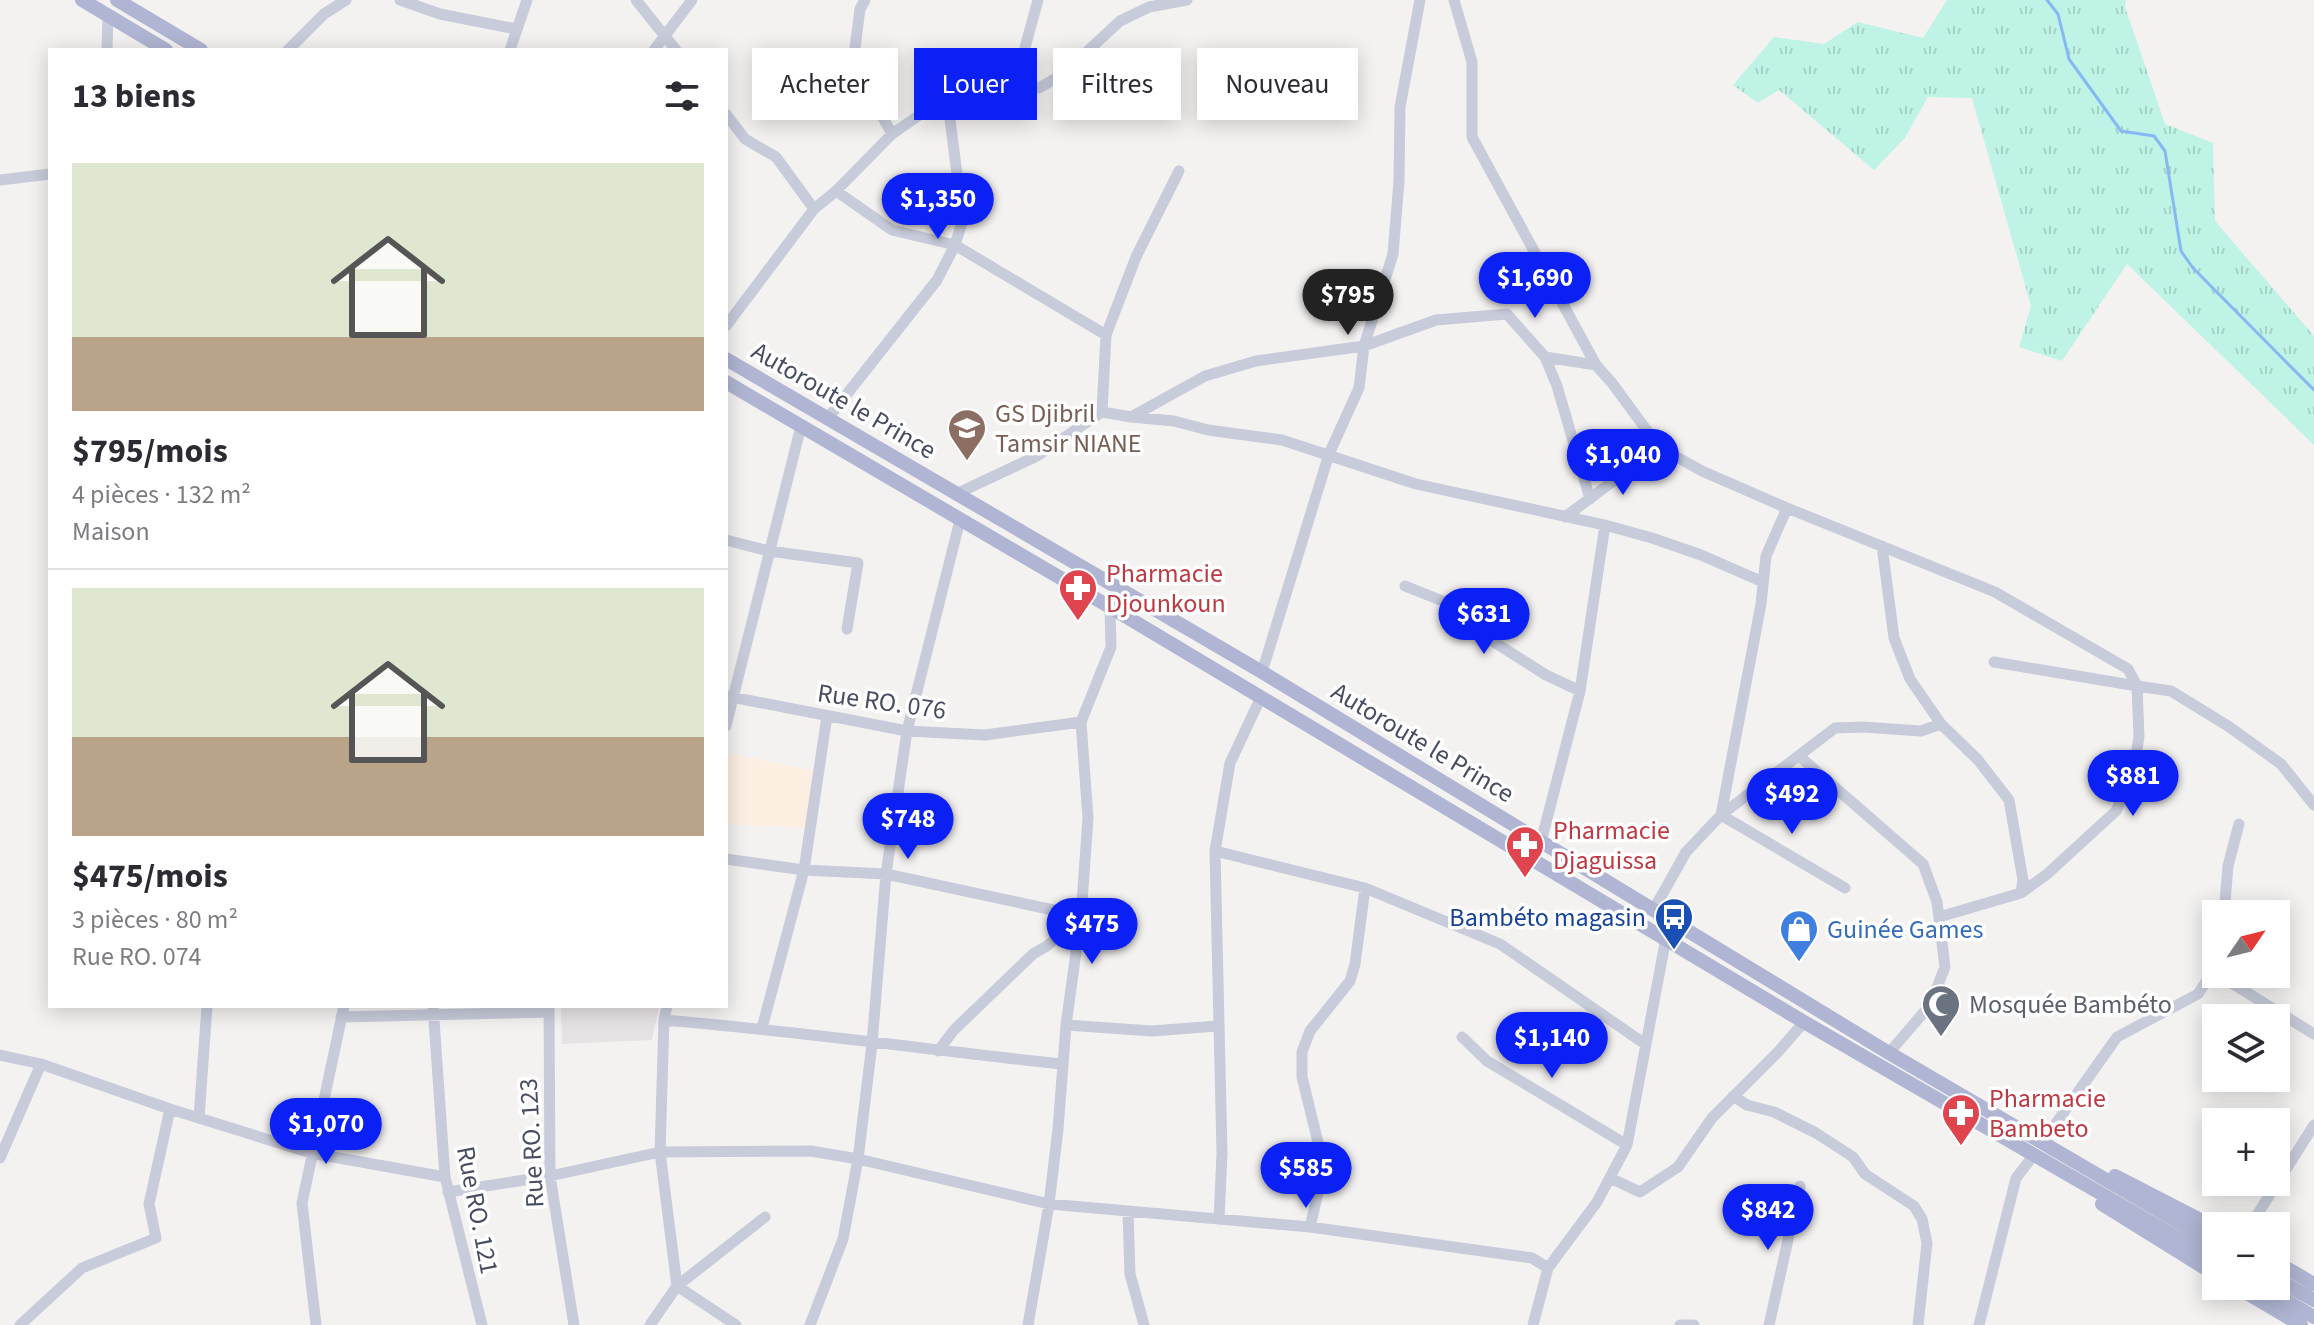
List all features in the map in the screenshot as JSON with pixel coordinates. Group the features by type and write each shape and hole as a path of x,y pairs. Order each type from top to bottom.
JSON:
{"main road":[{"path":"82,0 163,48"},
{"path":"117,0 198,48"},
{"name":"Autoroute le Prince","path":"728,360 1262,672 1889,1053 2202,1236"},
{"name":"Autoroute le Prince","path":"728,383 1110,607 1804,1022 2202,1252"},
{"path":"2042,1143 2112,1174 2202,1221"},
{"path":"2033,1156 2202,1266"},
{"path":"2290,1270 2314,1284"},
{"path":"2290,1287 2314,1300"},
{"path":"2259,1300 2301,1325"},
{"path":"2285,1300 2314,1317"}],"street":[{"path":"290,48 324,14 346,0"},
{"path":"400,0 440,14 516,29"},
{"path":"511,48 527,0"},
{"path":"636,0 675,48"},
{"path":"655,48 692,0"},
{"path":"865,0 860,9 853,63 892,134"},
{"path":"1025,48 1038,0"},
{"path":"1037,88 1063,74 1120,21 1149,7 1187,0"},
{"path":"1262,672 1329,454 1359,388 1364,346 1393,254 1399,181 1400,107 1420,0"},
{"path":"1454,0 1472,62 1472,137 1596,365 1659,447 1702,471 1787,508 1995,592 2128,669 2137,686 2139,737 2133,773 2116,811 2071,854 2021,893 1939,917"},
{"path":"107,48 108,16"},
{"path":"728,117 745,139 776,157 814,209"},
{"path":"728,323 814,209 892,134 914,119"},
{"path":"828,418 937,280 955,245 965,213 965,195 957,174 950,120"},
{"path":"1102,412 1106,335 1136,257 1179,171"},
{"path":"0,180 48,174"},
{"path":"836,191 892,230 955,245 1106,335"},
{"path":"1131,417 1205,376 1256,361 1364,346 1436,320 1507,314 1545,357 1557,386 1590,499"},
{"path":"1545,357 1596,365"},
{"path":"956,494 1037,456 1102,412 1282,440 1416,484 1605,525 1701,555 1763,582"},
{"path":"729,697 801,426"},
{"path":"1565,517 1659,447"},
{"path":"1721,815 1766,556 1787,508"},
{"path":"810,1325 843,1239 858,1159 872,1044 886,874 907,731 960,520"},
{"path":"1541,842 1580,691 1605,525"},
{"path":"728,541 769,551 858,563 847,629"},
{"path":"1882,546 1894,638 1910,679 1941,724 1978,760 2009,800 2023,880 2021,893"},
{"path":"1405,586 1450,604 1464,623 1546,675 1580,691"},
{"path":"1028,1325 1049,1204 1066,1025 1081,916 1088,818 1081,722 1111,647 1110,607"},
{"path":"1994,662 2171,691 2281,764 2314,805"},
{"name":"Rue RO. 076","path":"729,697 907,731 985,735 1081,722"},
{"path":"1219,1220 1222,1153 1215,851 1230,763 1261,697"},
{"path":"762,1028 804,870 827,716"},
{"path":"1654,909 1686,852 1721,815 1835,728 1921,731 1941,724"},
{"path":"1799,756 1923,864 1937,902 1945,967 1930,1005 1889,1053"},
{"path":"1721,815 1845,888"},
{"path":"2225,900 2228,866 2239,824"},
{"path":"1215,851 1365,888 1500,944 1645,1044"},
{"path":"728,859 804,870 886,874 1081,916"},
{"path":"1310,1227 1324,1167 1302,1077 1302,1052 1310,1031 1350,981 1365,888"},
{"path":"938,1051 954,1030 1033,954 1047,946 1081,916"},
{"path":"1533,1325 1548,1268 1597,1202 1627,1145 1666,938"},
{"path":"2042,1143 2117,1037 2171,1011 2203,988"},
{"path":"2239,988 2314,1034"},
{"path":"199,1118 207,1008"},
{"path":"667,1008 660,1152 677,1286 736,1325"},
{"path":"316,1325 302,1203 342,1011 549,1009"},
{"name":"Rue RO. 123","path":"549,1009 550,1176 574,1325"},
{"name":"Rue RO. 121","path":"432,1010 445,1177 482,1325"},
{"path":"664,1020 762,1028 872,1044 1062,1064"},
{"path":"1610,1178 1640,1192 1678,1167 1712,1118 1804,1022"},
{"path":"1066,1025 1152,1031 1217,1026"},
{"path":"1462,1037 1487,1061 1627,1145"},
{"path":"0,1055 41,1064 311,1153 445,1177"},
{"path":"0,1158 41,1064"},
{"path":"1733,1096 1747,1105 1774,1112 1816,1133 1853,1157 1865,1174 1914,1206 1922,1219 1927,1243 1918,1325"},
{"path":"20,1325 82,1268 156,1238 149,1204 170,1109"},
{"path":"2259,1212 2314,1125"},
{"path":"448,1192 550,1176 660,1152 811,1151 858,1159 1049,1204 1310,1227 1532,1258 1548,1268"},
{"path":"1979,1325 2016,1178 2033,1156"},
{"path":"1769,1325 1800,1186"},
{"path":"1128,1213 1130,1274 1144,1325"},
{"path":"650,1325 677,1286 765,1217"},
{"path":"1680,1325 1694,1325"}],"shaded area":[{"path":"728,754 815,771 806,828 728,824"},
{"path":"561,1008 659,1008 652,1040 562,1044"}],"green space":[{"path":"1947,0 2126,0 2125,7 2165,124 2213,143 2215,221 2314,336 2314,445 2127,264 2062,361 2019,347 2031,306 1972,98 1928,97 1905,138 1874,170 1779,90 1758,103 1733,85 1774,37 1824,44 1858,22 1923,38"}],"waterway":[{"path":"2047,0 2058,14 2069,59 2121,131 2154,136 2165,151 2181,251 2193,268 2314,390"}],"place":[{"name":"GS Djibril Tamsir NIANE","path":"967,462"},
{"name":"Pharmacie Djounkoun","path":"1078,622"},
{"name":"Pharmacie Djaguissa","path":"1525,879"},
{"name":"Bambéto magasin","path":"1674,951"},
{"name":"Guinée Games","path":"1799,963"},
{"name":"Mosquée Bambéto","path":"1941,1038"},
{"name":"Pharmacie Bambeto","path":"1961,1147"}]}
